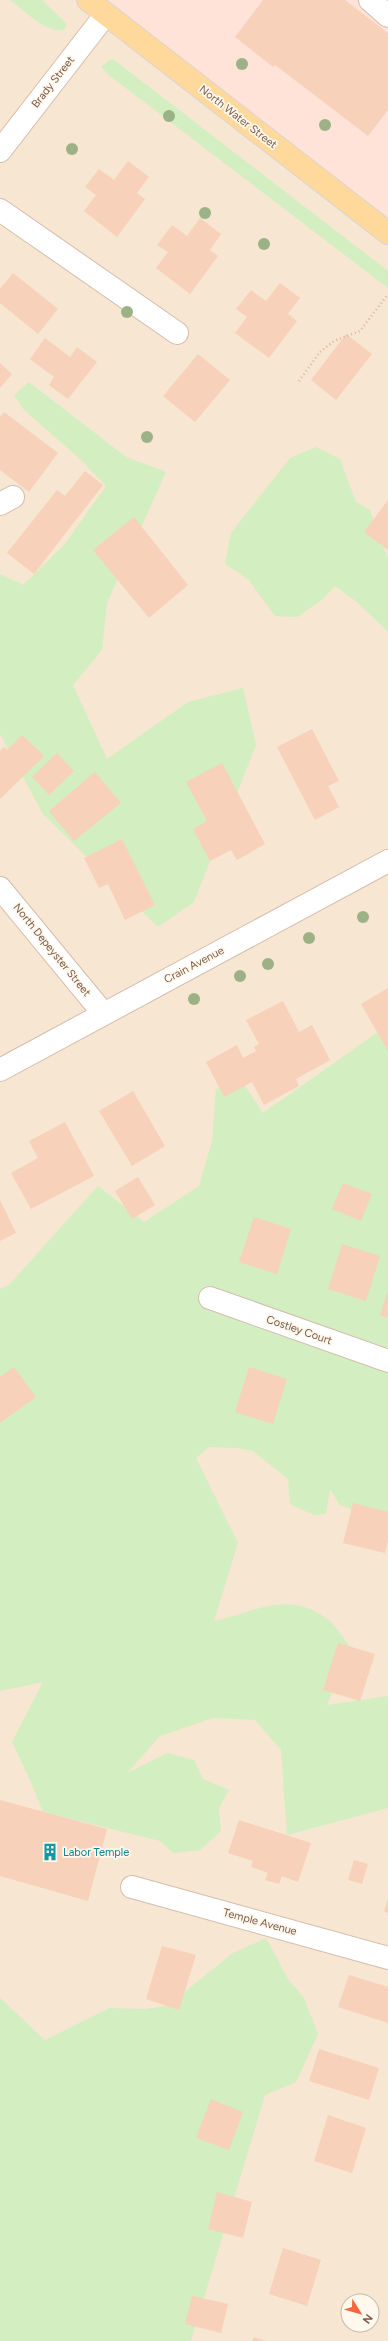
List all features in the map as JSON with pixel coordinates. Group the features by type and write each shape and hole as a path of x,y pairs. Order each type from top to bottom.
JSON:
{"main road":[{"name":"North Water Street","path":"88,0 388,233"}],"street":[{"path":"370,0 388,16"},
{"name":"Brady Street","path":"0,151 106,14"},
{"path":"0,210 177,333"},
{"name":"Crain Avenue","path":"0,1070 103,1013 388,861"},
{"name":"North Depeyster Street","path":"0,888 103,1013"},
{"name":"Costley Court","path":"210,1298 388,1361"},
{"name":"Temple Avenue","path":"132,1887 388,1958"}],"path":[{"path":"299,381 320,352 334,341 360,331 388,294"}],"shaded area":[{"path":"0,0 88,0 388,233 388,2341 0,2341"},
{"path":"88,0 388,0 388,233"}],"green space":[{"path":"10,0 42,0 67,24 64,30 50,28 43,25"},
{"path":"113,59 388,271 388,288 110,76 101,67"},
{"path":"29,382 126,457 166,472 107,603 102,650 73,685 107,759 188,702 243,688 256,745 194,902 158,927 43,814 0,734 0,574 23,585 64,545 106,486 80,459 24,410 14,395"},
{"path":"316,447 340,459 356,502 370,510 388,559 388,632 357,602 335,586 323,599 297,617 275,616 248,579 225,564 231,533 290,458"},
{"path":"388,1025 388,1526 339,1504 330,1489 326,1514 314,1515 290,1504 288,1479 253,1451 236,1448 209,1447 196,1458 238,1543 214,1621 257,1609 284,1604 297,1605 311,1610 326,1618 333,1624 350,1647 327,1705 388,1696 388,1808 287,1835 281,1750 255,1720 213,1718 160,1736 127,1773 167,1753 194,1760 203,1779 229,1790 219,1808 221,1831 200,1850 173,1853 160,1841 43,1812 12,1742 43,1682 0,1691 0,1289 9,1285 98,1186 144,1222 199,1186 212,1141 216,1089 241,1080 263,1113"},
{"path":"266,1938 288,1979 304,1998 318,2034 296,2082 265,2095 191,2341 0,2341 0,1998 45,2040 109,2008 145,2009 167,2006 233,1953"}],"building":[{"path":"263,0 345,0 388,33 388,110 368,136 275,65 273,67 235,37"},
{"path":"128,161 149,177 137,193 145,199 117,237 84,211 96,195 85,187 99,169 114,180"},
{"path":"200,218 221,234 210,250 218,256 190,294 156,268 168,252 157,245 172,225 187,236"},
{"path":"13,273 58,309 38,334 0,303 0,289"},
{"path":"280,283 300,298 288,314 297,321 269,358 235,333 247,317 236,309 251,290 266,301"},
{"path":"346,334 372,354 336,400 311,380"},
{"path":"45,338 70,357 77,347 97,362 68,399 49,385 54,377 30,359"},
{"path":"198,354 230,380 195,422 163,396"},
{"path":"0,363 12,374 0,388"},
{"path":"4,412 58,453 29,492 0,470 0,417"},
{"path":"85,471 103,485 34,574 7,553 57,490 65,496"},
{"path":"388,500 388,550 364,532"},
{"path":"134,517 188,585 149,618 93,550"},
{"path":"312,729 339,781 328,786 339,807 315,820 277,747"},
{"path":"22,735 44,756 0,799 0,751 4,747 7,750"},
{"path":"57,753 74,771 49,795 32,777"},
{"path":"222,763 265,844 237,860 231,850 210,861 193,829 207,821 186,782"},
{"path":"95,772 121,803 74,841 49,811"},
{"path":"122,839 155,905 125,920 108,884 99,888 84,858"},
{"path":"388,988 388,1051 361,1004"},
{"path":"283,1001 299,1032 312,1025 330,1060 296,1079 299,1086 264,1105 252,1082 224,1097 206,1062 237,1045 243,1058 256,1051 254,1047 259,1044 246,1020"},
{"path":"133,1091 165,1146 132,1166 99,1111"},
{"path":"65,1122 94,1176 31,1209 11,1173 38,1158 29,1141"},
{"path":"138,1177 155,1205 132,1219 115,1191"},
{"path":"343,1183 372,1194 361,1221 332,1209"},
{"path":"0,1200 16,1233 0,1241"},
{"path":"254,1217 291,1229 277,1274 239,1262"},
{"path":"342,1244 380,1256 366,1301 328,1289"},
{"path":"388,1290 388,1318 380,1315"},
{"path":"14,1367 36,1397 0,1423 0,1377"},
{"path":"249,1367 287,1379 273,1424 235,1412"},
{"path":"353,1503 388,1512 388,1541 385,1553 343,1543"},
{"path":"338,1643 375,1654 360,1701 323,1690"},
{"name":"Labor Temple","path":"0,1800 107,1829 88,1901 0,1876"},
{"path":"239,1820 311,1843 298,1882 282,1876 279,1884 265,1880 268,1873 251,1867 253,1861 228,1853"},
{"path":"354,1860 368,1864 362,1884 348,1880"},
{"path":"388,1899 388,1913 384,1911"},
{"path":"162,1946 196,1955 179,2010 146,1999"},
{"path":"349,1975 388,1987 388,2023 338,2007"},
{"path":"319,2049 379,2068 369,2100 309,2081"},
{"path":"211,2099 243,2112 229,2150 196,2138"},
{"path":"328,2115 366,2128 352,2173 314,2161"},
{"path":"217,2192 252,2202 243,2238 208,2229"},
{"path":"283,2248 321,2260 307,2306 269,2294"},
{"path":"192,2296 228,2304 221,2333 185,2324"},
{"path":"254,2337 265,2341 252,2341"}],"place":[{"name":"Labor Temple","path":"50,1852"}]}
